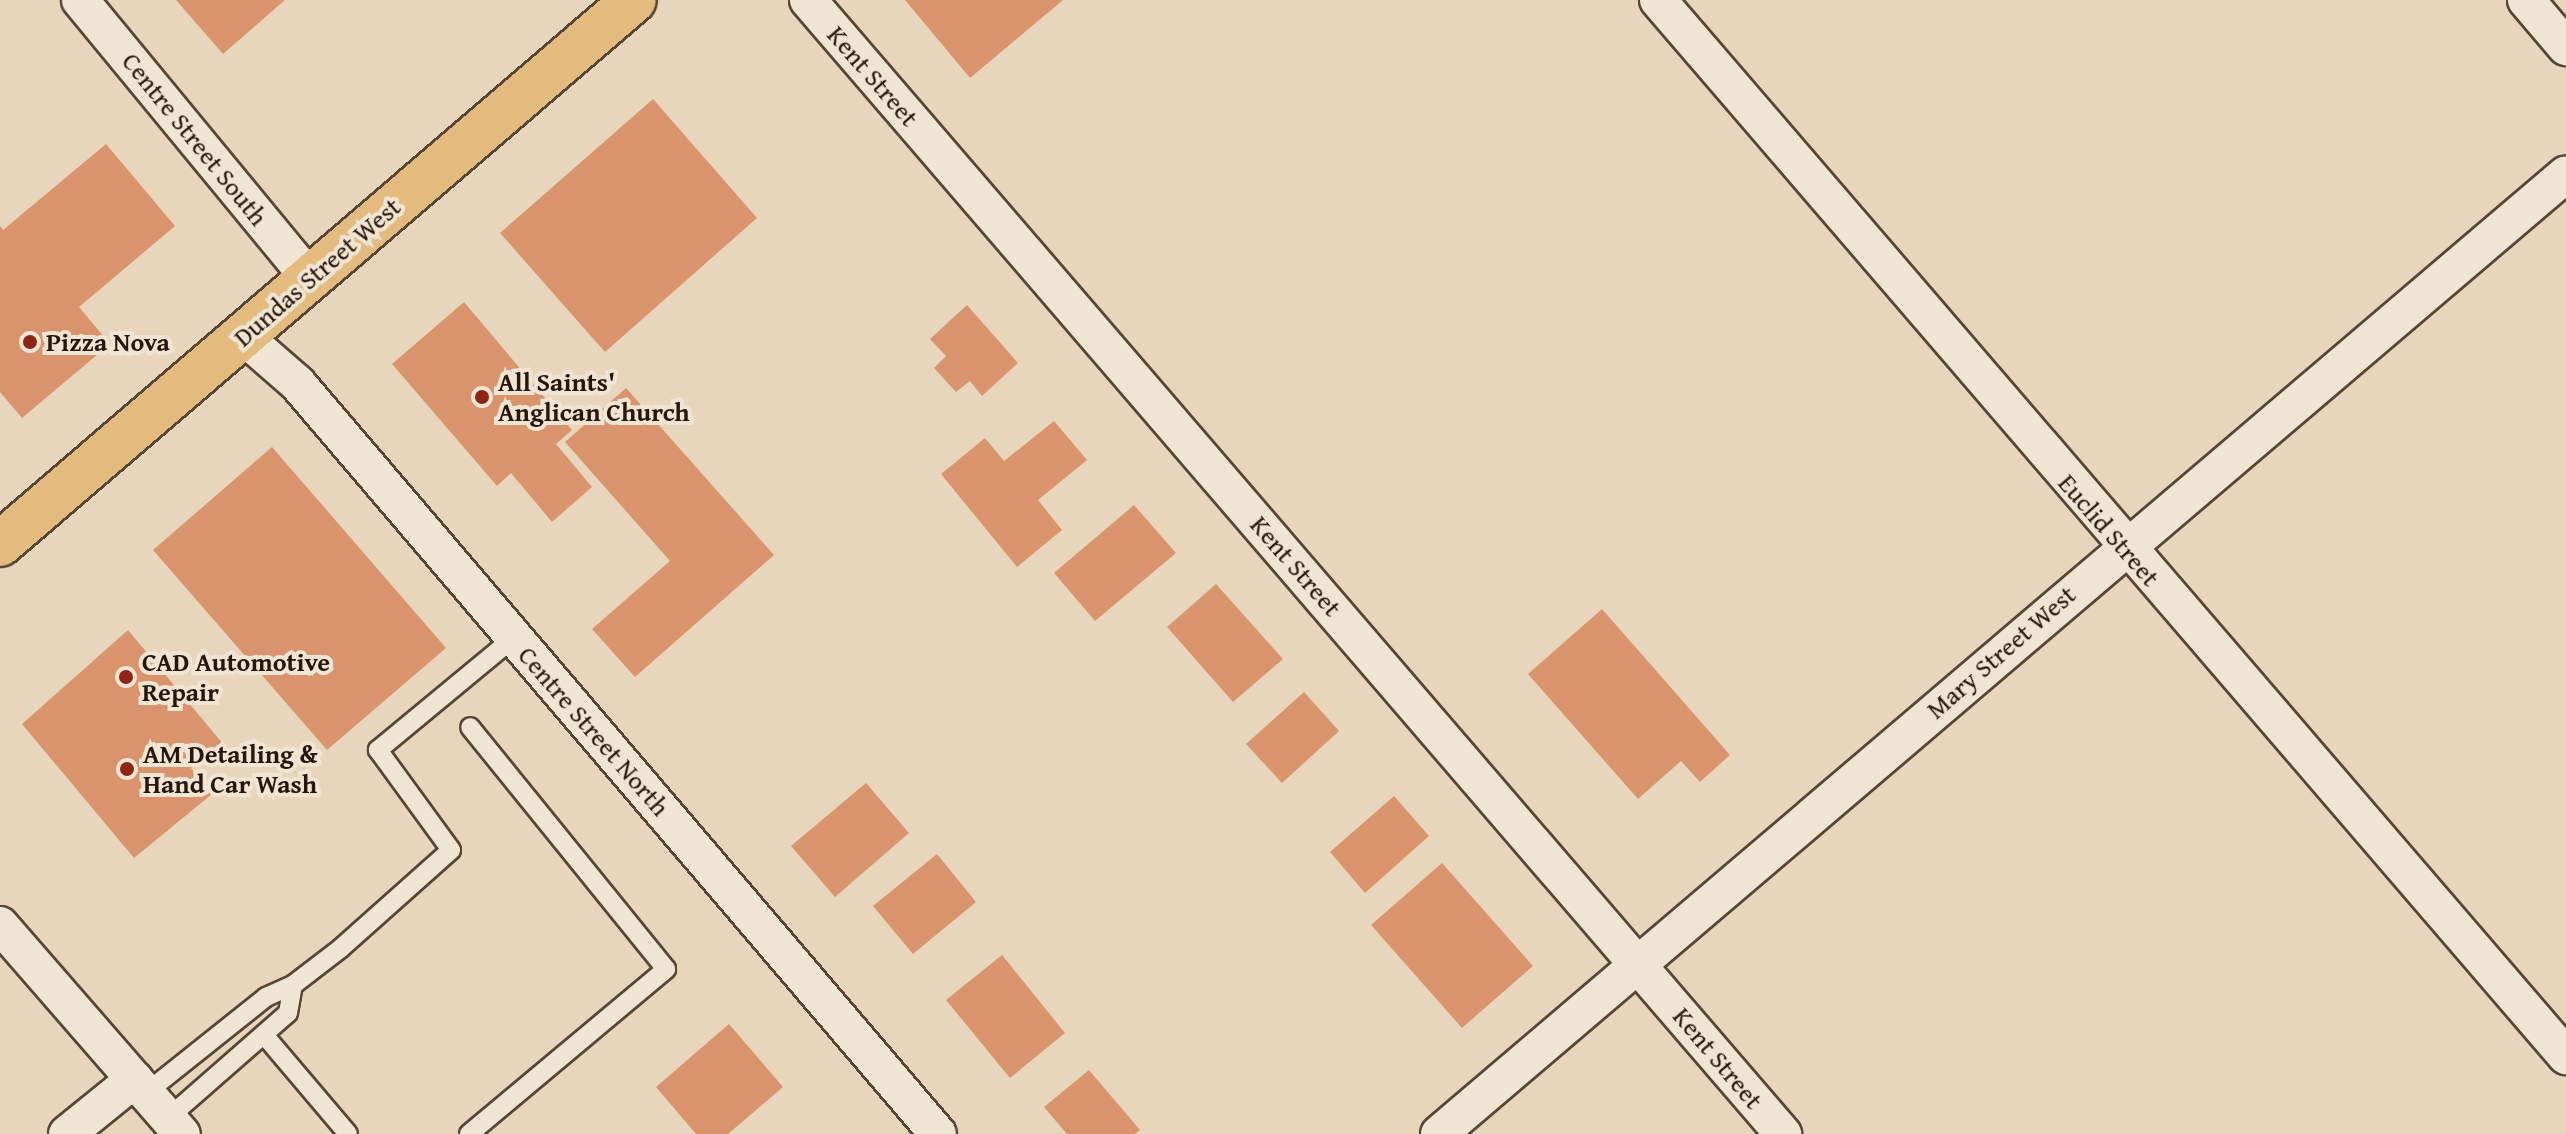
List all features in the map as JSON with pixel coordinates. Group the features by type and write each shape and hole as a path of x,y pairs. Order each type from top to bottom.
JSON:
{"main road":[{"name":"Dundas Street West","path":"0,544 634,0"}],"street":[{"name":"Centre Street South","path":"80,0 310,279"},
{"name":"Kent Street","path":"808,0 1783,1134"},
{"name":"Euclid Street","path":"1658,0 2124,547 2566,1056"},
{"path":"2526,0 2566,47"},
{"name":"Mary Street West","path":"1439,1134 2124,547 2566,174"},
{"name":"Centre Street North","path":"243,336 297,383 512,639 938,1134"},
{"path":"0,925 158,1106 67,1134"}],"lane":[{"path":"158,1106 266,997 293,985 451,850 378,750 512,639"},
{"path":"469,1134 666,969 470,727"},
{"path":"158,1106 265,1036 288,1013 293,985"},
{"path":"265,1036 348,1134"}],"building":[{"path":"176,0 285,0 223,54"},
{"path":"905,0 1063,0 970,78"},
{"path":"653,99 757,218 605,352 500,233"},
{"path":"106,144 175,226 79,307 110,344 22,418 0,392 0,226 3,230"},
{"name":"All Saints' Anglican Church","path":"464,302 572,430 556,444 592,487 552,522 511,473 497,486 392,364"},
{"path":"967,305 1018,363 982,396 970,381 956,392 934,368 946,356 930,339"},
{"path":"626,388 774,555 635,677 592,629 670,561 565,442"},
{"path":"1054,421 1087,460 1038,500 1062,530 1017,567 941,474 985,438 1004,461"},
{"path":"272,447 446,648 327,750 153,550"},
{"path":"1134,505 1176,553 1095,621 1054,573"},
{"path":"1216,584 1283,659 1233,702 1167,627"},
{"path":"1602,609 1730,755 1700,782 1681,761 1638,799 1528,674"},
{"name":"AM Detailing & Hand Car Wash","path":"128,630 224,745 191,768 212,794 134,858 22,724"},
{"path":"1304,692 1339,731 1282,783 1246,744"},
{"path":"866,783 909,833 835,897 791,846"},
{"path":"1394,796 1429,836 1365,893 1330,852"},
{"path":"937,854 976,902 913,954 873,906"},
{"path":"1442,863 1533,966 1462,1028 1371,925"},
{"path":"1002,955 1065,1033 1010,1078 946,1000"},
{"path":"729,1024 783,1087 728,1134 696,1134 656,1087"},
{"path":"1089,1070 1140,1130 1135,1134 1067,1134 1044,1107"}],"place":[{"name":"Pizza Nova","path":"30,342"},
{"name":"All Saints' Anglican Church","path":"482,397"},
{"name":"CAD Automotive Repair","path":"126,677"},
{"name":"AM Detailing & Hand Car Wash","path":"127,769"}]}
